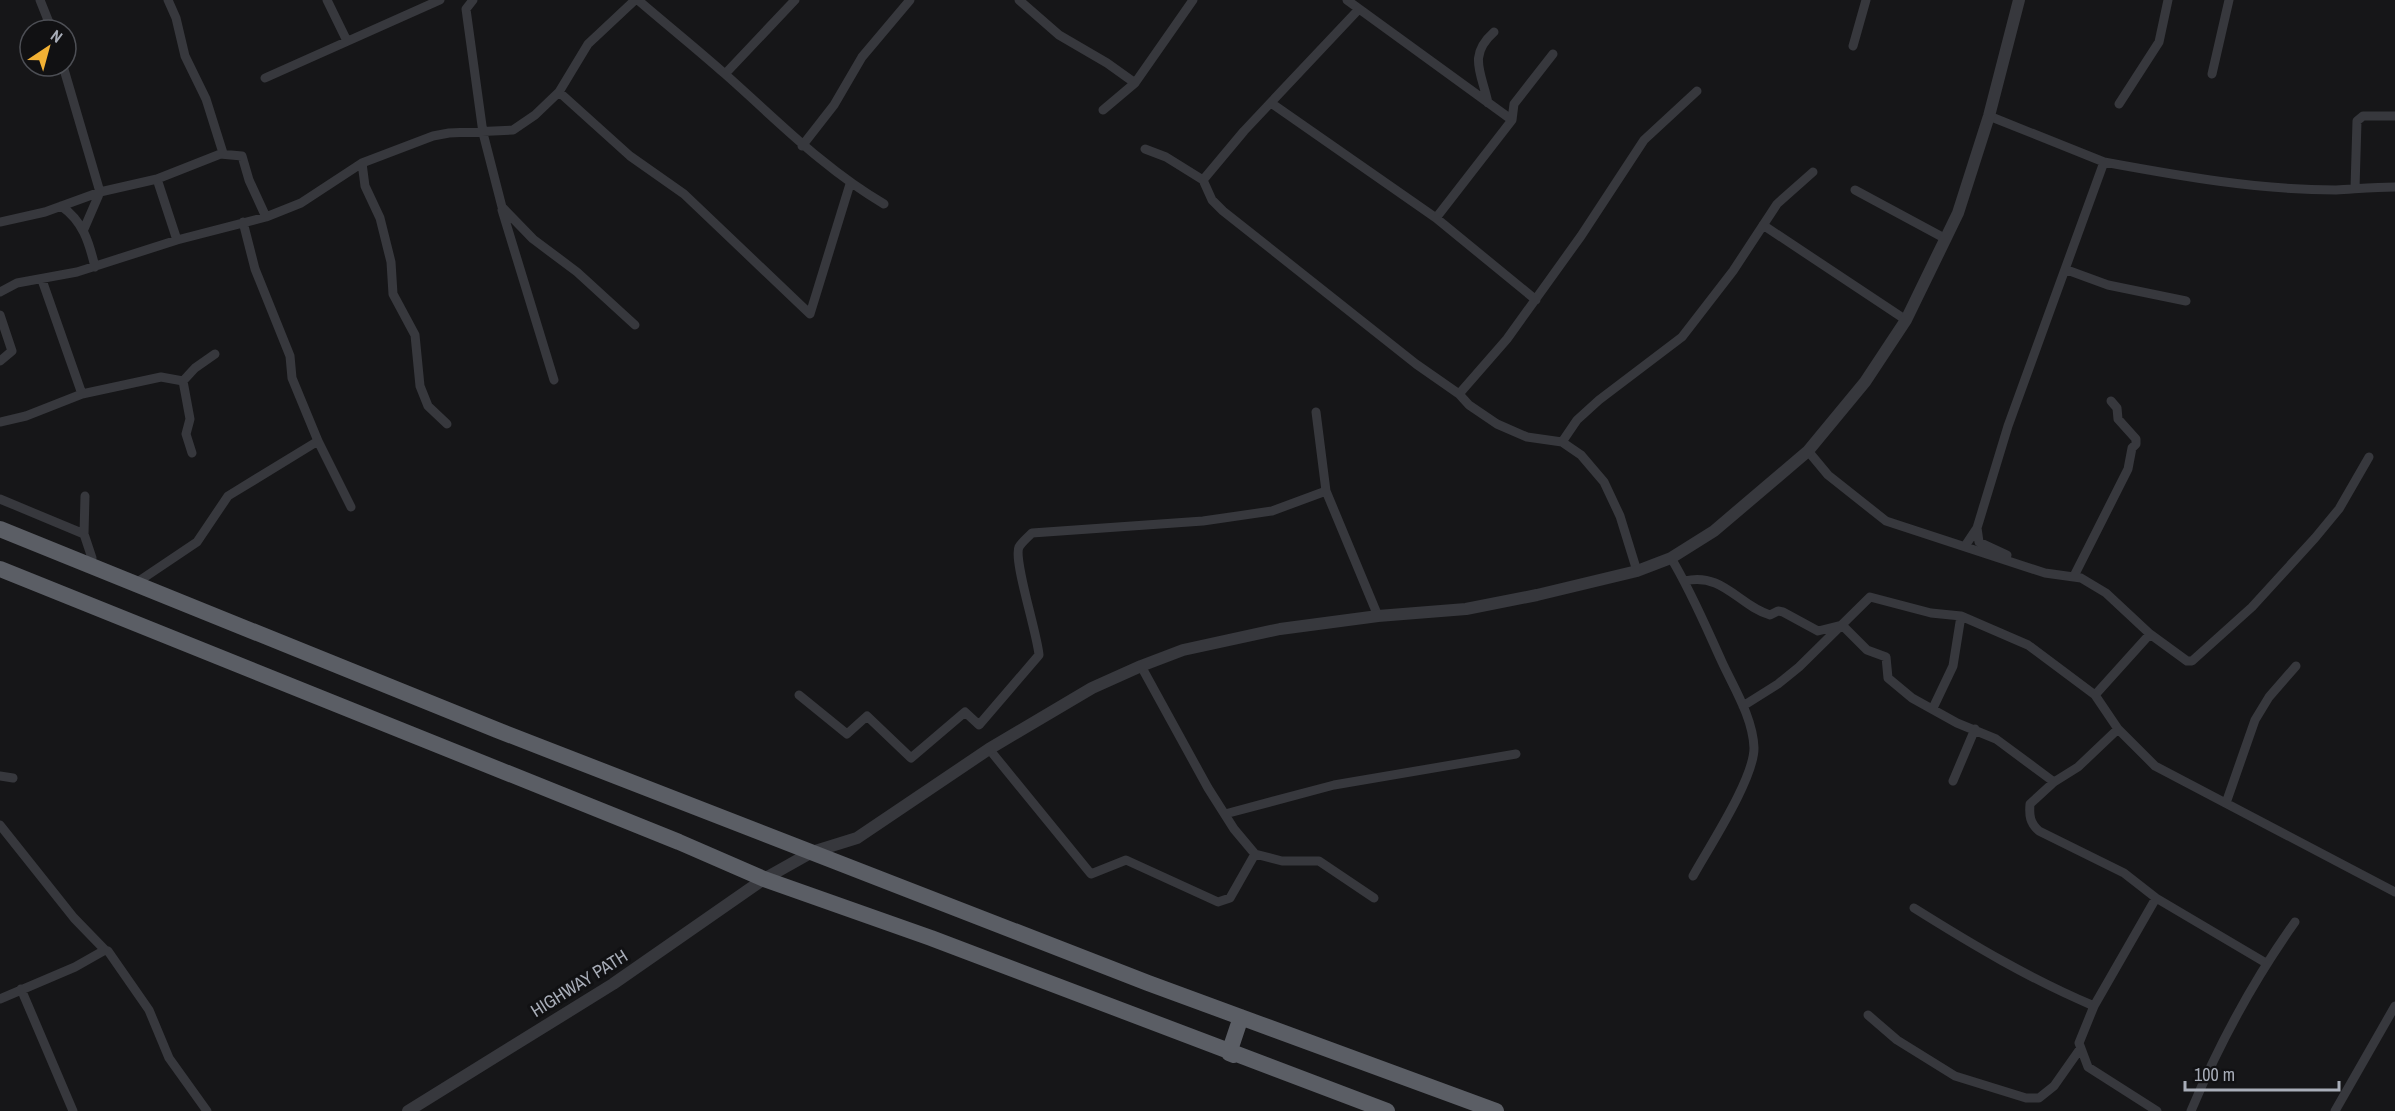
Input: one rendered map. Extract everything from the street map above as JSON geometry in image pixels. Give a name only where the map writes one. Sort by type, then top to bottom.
[{"type":"highway","points":[[0,530],[497,730],[1241,1017],[1496,1111]]},
{"type":"highway","points":[[0,569],[679,842],[764,879],[931,938],[1388,1111]]},
{"type":"highway","points":[[1234,1054],[1229,1053],[1230,1046],[1241,1017]]},
{"type":"street","points":[[40,0],[47,18]]},
{"type":"street","points":[[168,0],[176,18],[185,56],[206,99],[223,153],[220,154],[242,156],[249,180],[257,193],[266,217]]},
{"type":"street","points":[[327,0],[347,40]]},
{"type":"street","points":[[265,78],[440,0]]},
{"type":"street","points":[[473,0],[464,5],[483,133],[502,207],[554,380]]},
{"type":"street","points":[[0,292],[17,284],[95,267],[177,240],[266,217],[301,203],[363,163],[433,136],[513,130],[535,115],[559,92],[588,44],[636,0],[725,74],[802,146],[850,184],[884,204]]},
{"type":"street","points":[[725,74],[795,0]]},
{"type":"street","points":[[802,146],[834,105],[862,57],[910,0]]},
{"type":"street","points":[[1103,110],[1135,83],[1193,0]]},
{"type":"street","points":[[1347,0],[1512,120]]},
{"type":"street","points":[[1853,46],[1866,0]]},
{"type":"street","name":"HIGHWAY PATH","points":[[408,1111],[613,984],[764,879],[812,852],[857,838],[989,749],[1092,688],[1184,650],[1280,629],[1378,616],[1466,609],[1637,571],[1671,558],[1740,511],[1808,451],[1865,381],[1906,320],[1958,213],[1989,116],[2019,0]]},
{"type":"street","points":[[2119,104],[2159,42],[2168,0]]},
{"type":"street","points":[[2212,74],[2229,0]]},
{"type":"street","points":[[1026,2],[1059,35],[1107,63],[1135,83]]},
{"type":"street","points":[[1203,180],[1359,9]]},
{"type":"street","points":[[1488,103],[1476,62],[1484,42],[1494,32]]},
{"type":"street","points":[[1436,218],[1512,120],[1514,104],[1553,54]]},
{"type":"street","points":[[67,78],[100,192],[84,229]]},
{"type":"street","points":[[1459,394],[1507,339],[1536,300],[1644,140],[1697,91]]},
{"type":"street","points":[[559,92],[630,156],[692,202],[810,314],[850,184]]},
{"type":"street","points":[[1271,104],[1436,218],[1536,300]]},
{"type":"street","points":[[1989,116],[2104,162],[2199,179],[2284,188],[2395,187]]},
{"type":"street","points":[[2355,188],[2357,121],[2363,116],[2395,116]]},
{"type":"street","points":[[1145,149],[1166,157],[1203,180],[1212,200],[1223,211],[1416,364],[1459,394],[1469,405],[1497,424],[1527,437],[1562,442],[1581,455],[1604,482],[1620,516],[1637,571]]},
{"type":"street","points":[[0,222],[61,206],[100,192],[157,179],[223,153]]},
{"type":"street","points":[[1965,546],[1977,528],[2008,426],[2067,270],[2104,162]]},
{"type":"street","points":[[363,163],[365,186],[380,218],[391,261],[393,294],[415,335],[420,386],[428,405],[447,424]]},
{"type":"street","points":[[1562,442],[1577,420],[1599,400],[1682,337],[1733,271],[1787,193],[1813,172]]},
{"type":"street","points":[[157,179],[177,240]]},
{"type":"street","points":[[1855,189],[1946,239]]},
{"type":"street","points":[[61,206],[72,214],[84,229],[95,267]]},
{"type":"street","points":[[502,207],[534,239],[577,272],[635,325]]},
{"type":"street","points":[[243,222],[255,269],[290,356],[292,378],[318,441],[351,507]]},
{"type":"street","points":[[1763,225],[1906,320]]},
{"type":"street","points":[[2067,270],[2108,285],[2186,301]]},
{"type":"street","points":[[42,280],[82,394]]},
{"type":"street","points":[[0,315],[12,351],[0,361]]},
{"type":"street","points":[[183,381],[195,368],[215,354]]},
{"type":"street","points":[[0,423],[26,416],[82,394],[160,377],[183,381]]},
{"type":"street","points":[[183,381],[190,419],[186,434],[192,453]]},
{"type":"street","points":[[2074,576],[2128,469],[2132,448],[2136,444],[2136,439],[2118,419],[2117,408],[2110,401]]},
{"type":"street","points":[[1316,412],[1326,491],[1378,616]]},
{"type":"street","points":[[136,583],[197,542],[228,496],[318,441]]},
{"type":"street","points":[[1808,451],[1828,475],[1886,521],[2045,573],[2074,576],[2106,593],[2150,634],[2187,661],[2196,660],[2252,607],[2315,538],[2339,509],[2369,457]]},
{"type":"street","points":[[799,695],[847,735],[867,716],[911,758],[965,712],[979,725],[1039,655],[1038,635],[1017,560],[1019,547],[1032,533],[1203,521],[1272,511],[1326,491]]},
{"type":"street","points":[[85,496],[84,534],[92,558],[87,565]]},
{"type":"street","points":[[0,500],[84,534]]},
{"type":"street","points":[[1977,528],[1979,542],[2045,573]]},
{"type":"street","points":[[1671,558],[1685,581],[1743,706],[1754,749],[1749,769],[1693,876]]},
{"type":"street","points":[[1685,581],[1699,578],[1712,582],[1726,588],[1760,611],[1770,615],[1778,611],[1783,612],[1818,631],[1842,625]]},
{"type":"street","points":[[1743,706],[1778,684],[1870,597],[1931,613],[1961,616],[2028,645],[2095,695],[2118,729],[2155,766],[2395,892]]},
{"type":"street","points":[[1933,708],[1953,666],[1961,616]]},
{"type":"street","points":[[1842,625],[1867,650],[1886,657],[1888,678],[1912,698],[2017,752],[2054,782]]},
{"type":"street","points":[[2095,695],[2150,634]]},
{"type":"street","points":[[1141,666],[1225,814],[1255,854],[1282,861],[1319,861],[1374,898]]},
{"type":"street","points":[[2226,803],[2254,720],[2269,697],[2296,666]]},
{"type":"street","points":[[1953,781],[1975,729]]},
{"type":"street","points":[[2118,729],[2078,768],[2054,782],[2030,804],[2029,815],[2033,825],[2039,831],[2124,873],[2156,898],[2266,963]]},
{"type":"street","points":[[989,749],[1091,874],[1126,860],[1218,902],[1230,898],[1255,854]]},
{"type":"street","points":[[1225,814],[1334,785],[1516,754]]},
{"type":"street","points":[[0,776],[13,778]]},
{"type":"street","points":[[0,825],[17,843],[74,918],[113,957],[149,1010],[169,1058],[207,1111]]},
{"type":"street","points":[[2156,898],[2094,1005],[2079,1043],[2088,1067],[2157,1111]]},
{"type":"street","points":[[1914,908],[1998,960],[2045,985],[2094,1005]]},
{"type":"street","points":[[2191,1111],[2212,1060],[2266,963],[2295,921]]},
{"type":"street","points":[[0,999],[75,967],[105,950]]},
{"type":"street","points":[[21,989],[73,1111]]},
{"type":"street","points":[[2335,1111],[2395,1005]]},
{"type":"street","points":[[1868,1015],[1897,1040],[1955,1076],[2026,1098],[2039,1098],[2054,1086],[2080,1049]]}]
